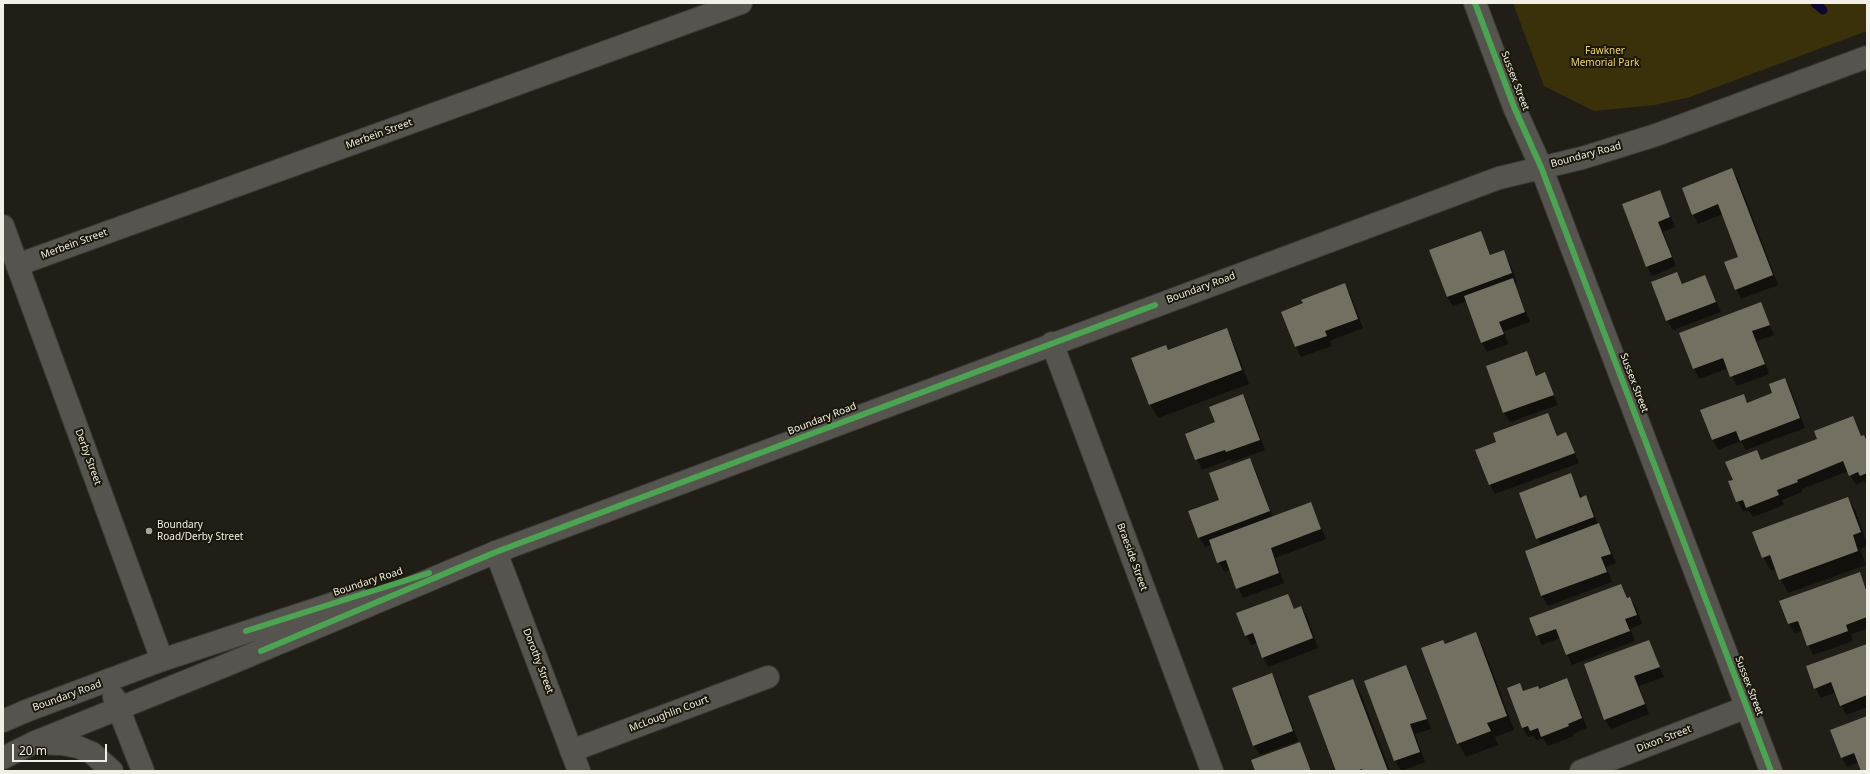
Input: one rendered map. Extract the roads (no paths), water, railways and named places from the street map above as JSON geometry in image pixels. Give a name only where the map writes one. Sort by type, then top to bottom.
[{"type":"street","name":"Merbein Street","points":[[17,265],[741,3]]},
{"type":"street","name":"Sussex Street","points":[[1475,3],[1514,107],[1541,167],[1771,771]]},
{"type":"street","name":"Boundary Road","points":[[3,758],[34,743],[173,688],[496,552],[1052,343],[1500,178],[1582,158],[1656,135],[1867,58]]},
{"type":"street","name":"Derby Street","points":[[3,226],[173,688]]},
{"type":"street","name":"Braeside Street","points":[[1052,343],[1212,771]]},
{"type":"street","name":"Boundary Road","points":[[3,721],[162,660],[246,631],[496,552]]},
{"type":"street","name":"Dorothy Street","points":[[496,552],[579,771]]},
{"type":"street","name":"McLoughlin Court","points":[[571,751],[768,677]]},
{"type":"street","points":[[108,681],[143,771]]},
{"type":"street","name":"Dixon Street","points":[[1581,771],[1747,707]]},
{"type":"street","points":[[34,743],[78,746],[92,752],[112,771]]},
{"type":"waterway","points":[[1815,3],[1823,10]]},
{"type":"place","name":"Boundary Road/Derby Street","points":[[149,531]]},
{"type":"park label","name":"Fawkner Memorial Park","points":[[1605,56]]}]
